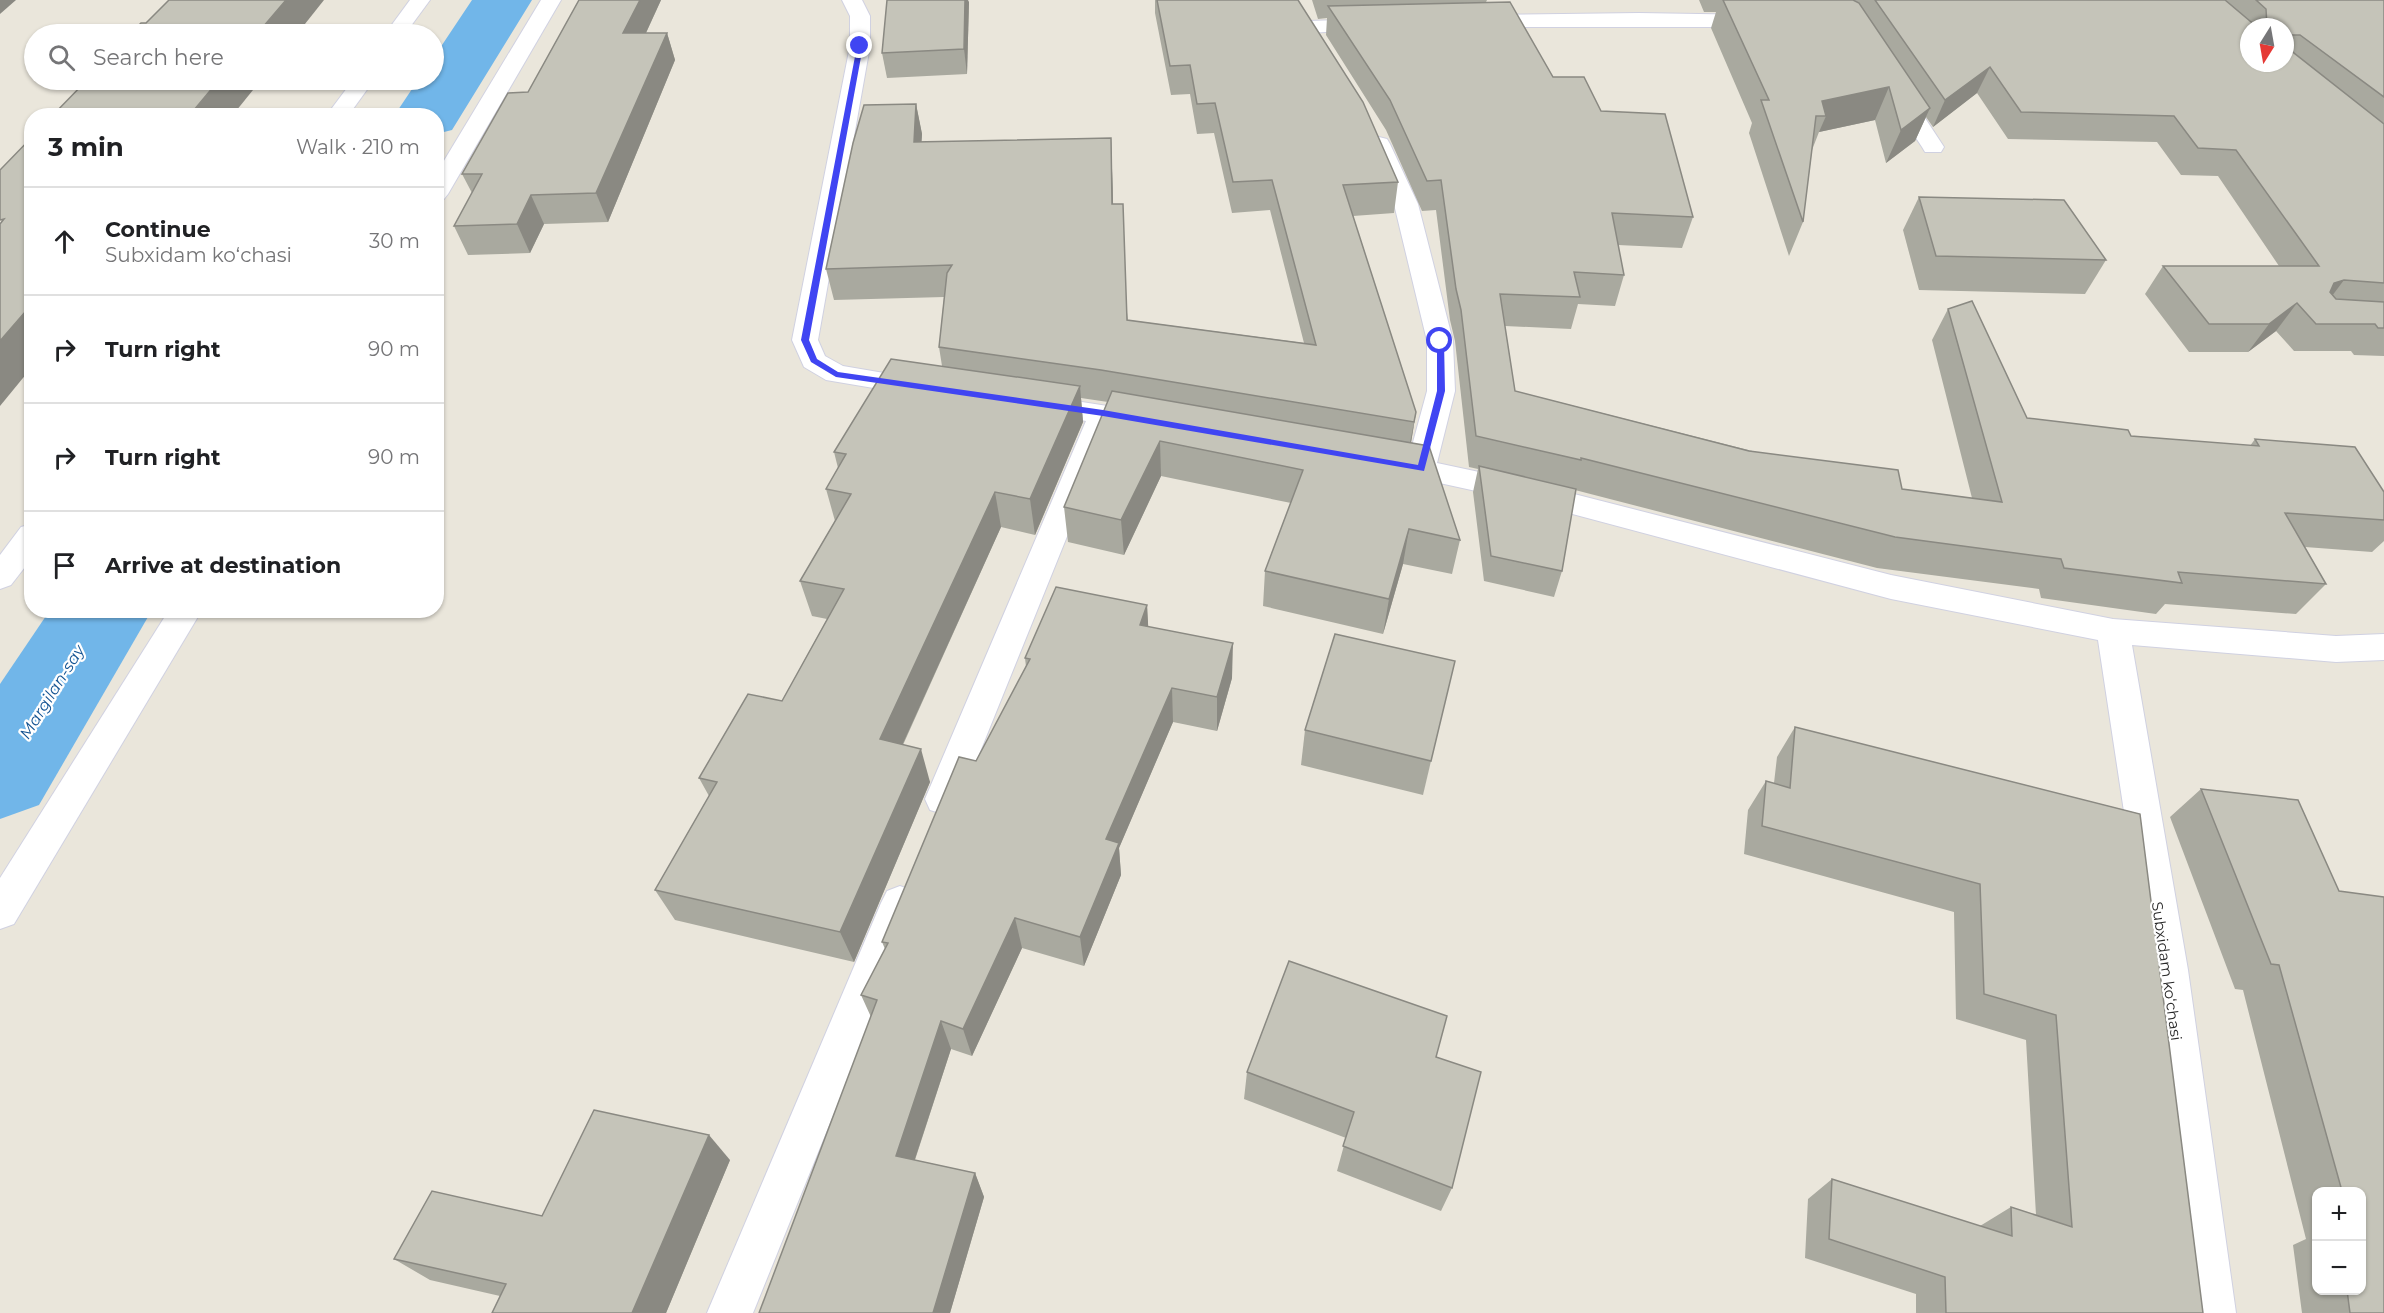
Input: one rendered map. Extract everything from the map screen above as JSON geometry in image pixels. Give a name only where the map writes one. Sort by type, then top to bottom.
[{"type":"street","points":[[402,24],[420,0]]},
{"type":"street","points":[[444,181],[551,0]]},
{"type":"street","points":[[852,0],[860,16],[860,46],[805,340],[814,360],[836,374],[952,391]]},
{"type":"street","points":[[1453,22],[1639,19],[1782,21]]},
{"type":"street","points":[[1310,28],[1397,24]]},
{"type":"street","points":[[1887,78],[1933,147]]},
{"type":"street","points":[[344,108],[356,90]]},
{"type":"street","points":[[1367,122],[1406,204],[1440,341],[1441,391],[1421,468]]},
{"type":"street","points":[[1010,400],[1174,425]]},
{"type":"street","points":[[930,830],[1103,413]]},
{"type":"street","points":[[1362,458],[1421,468],[1535,494],[1891,587],[2114,631],[2336,649],[2384,647]]},
{"type":"street","points":[[0,577],[24,546]]},
{"type":"street","points":[[0,912],[181,618]]},
{"type":"street","name":"Subxidam koʻchasi","points":[[2114,631],[2168,970],[2213,1313]]},
{"type":"street","points":[[730,1313],[912,874]]},
{"type":"building","points":[[169,0],[286,0],[266,24],[140,24],[146,23]]},
{"type":"building","points":[[579,0],[640,0],[623,33],[667,33],[596,193],[531,195],[517,224],[454,226],[482,174],[462,174],[508,93],[528,92]]},
{"type":"building","points":[[887,0],[965,0],[964,49],[882,53]]},
{"type":"building","points":[[1157,0],[1298,0],[1363,102],[1398,182],[1343,185],[1416,412],[1414,422],[1101,370],[939,347],[947,273],[952,265],[826,269],[853,143],[864,105],[916,104],[914,142],[1111,138],[1112,204],[1123,204],[1127,320],[1316,345],[1272,180],[1233,182],[1215,103],[1197,104],[1190,65],[1170,66]]},
{"type":"building","points":[[1723,0],[1853,0],[1859,3],[1930,108],[1901,130],[1889,87],[1822,101],[1826,116],[1816,116],[1803,222],[1761,100],[1769,100]]},
{"type":"building","points":[[1875,0],[2225,0],[2246,18],[2240,18],[2240,72],[2294,72],[2294,53],[2384,124],[2384,283],[2344,280],[2334,283],[2330,292],[2336,299],[2384,302],[2384,328],[2378,328],[2375,324],[2316,324],[2297,303],[2269,324],[2209,324],[2163,266],[2319,266],[2236,150],[2198,148],[2174,116],[2021,112],[1990,67],[1945,100]]},
{"type":"building","points":[[2256,0],[2384,0],[2384,97],[2300,35],[2294,35],[2294,18],[2266,18],[2266,9]]},
{"type":"building","points":[[1510,2],[1553,77],[1584,77],[1601,111],[1665,114],[1693,217],[1612,213],[1624,275],[1574,272],[1580,297],[1500,294],[1515,391],[1749,451],[1898,470],[1902,489],[2002,502],[1948,309],[1972,301],[2027,418],[2128,430],[2131,436],[2259,446],[2255,439],[2355,447],[2384,492],[2384,520],[2285,513],[2326,584],[2178,572],[2182,583],[2064,568],[2061,559],[1895,537],[1581,458],[1581,460],[1476,436],[1461,310],[1441,180],[1427,181],[1390,100],[1328,6]]},
{"type":"building","points":[[77,90],[211,90],[196,108],[60,108]]},
{"type":"building","points":[[24,145],[24,313],[0,341],[0,224],[4,219],[0,220],[0,170]]},
{"type":"building","points":[[1919,197],[2064,200],[2106,260],[1936,256]]},
{"type":"building","points":[[891,359],[1080,386],[1030,499],[995,492],[880,739],[921,749],[840,932],[655,890],[717,782],[699,778],[748,694],[782,701],[844,589],[800,581],[851,494],[826,489],[846,454],[834,452]]},
{"type":"building","points":[[1112,391],[1429,446],[1460,540],[1409,529],[1389,599],[1265,571],[1303,470],[1160,441],[1121,520],[1064,507]]},
{"type":"building","points":[[1479,466],[1576,489],[1562,571],[1491,556]]},
{"type":"building","points":[[1056,587],[1147,605],[1140,625],[1233,643],[1217,697],[1172,688],[1106,839],[1119,843],[1080,937],[1015,918],[963,1029],[941,1021],[896,1156],[975,1173],[933,1313],[759,1313],[877,1000],[861,995],[888,943],[882,942],[959,757],[976,761],[1030,659],[1025,658]]},
{"type":"building","points":[[1335,634],[1455,661],[1431,761],[1305,730]]},
{"type":"building","points":[[1795,727],[2140,814],[2203,1313],[1946,1313],[1945,1277],[1829,1239],[1832,1179],[2012,1236],[2011,1207],[2072,1227],[2056,1015],[1984,994],[1980,884],[1762,826],[1766,781],[1790,788]]},
{"type":"building","points":[[2201,789],[2298,800],[2339,891],[2384,897],[2384,1313],[2350,1313],[2348,1295],[2366,1295],[2366,1187],[2341,1187],[2279,965],[2271,964]]},
{"type":"building","points":[[1289,961],[1447,1016],[1436,1057],[1481,1072],[1452,1188],[1343,1146],[1354,1112],[1247,1072]]},
{"type":"building","points":[[594,1110],[709,1135],[632,1313],[492,1313],[506,1284],[394,1259],[432,1191],[542,1216]]},
{"type":"waterway","name":"Margilan-say","points":[[433,108],[502,0]]},
{"type":"waterway","name":"Margilan-say","points":[[0,773],[98,618]]},
{"type":"route","points":[[860,46],[805,340],[814,360],[836,374],[1103,413],[1421,468],[1441,391],[1440,341]]}]
